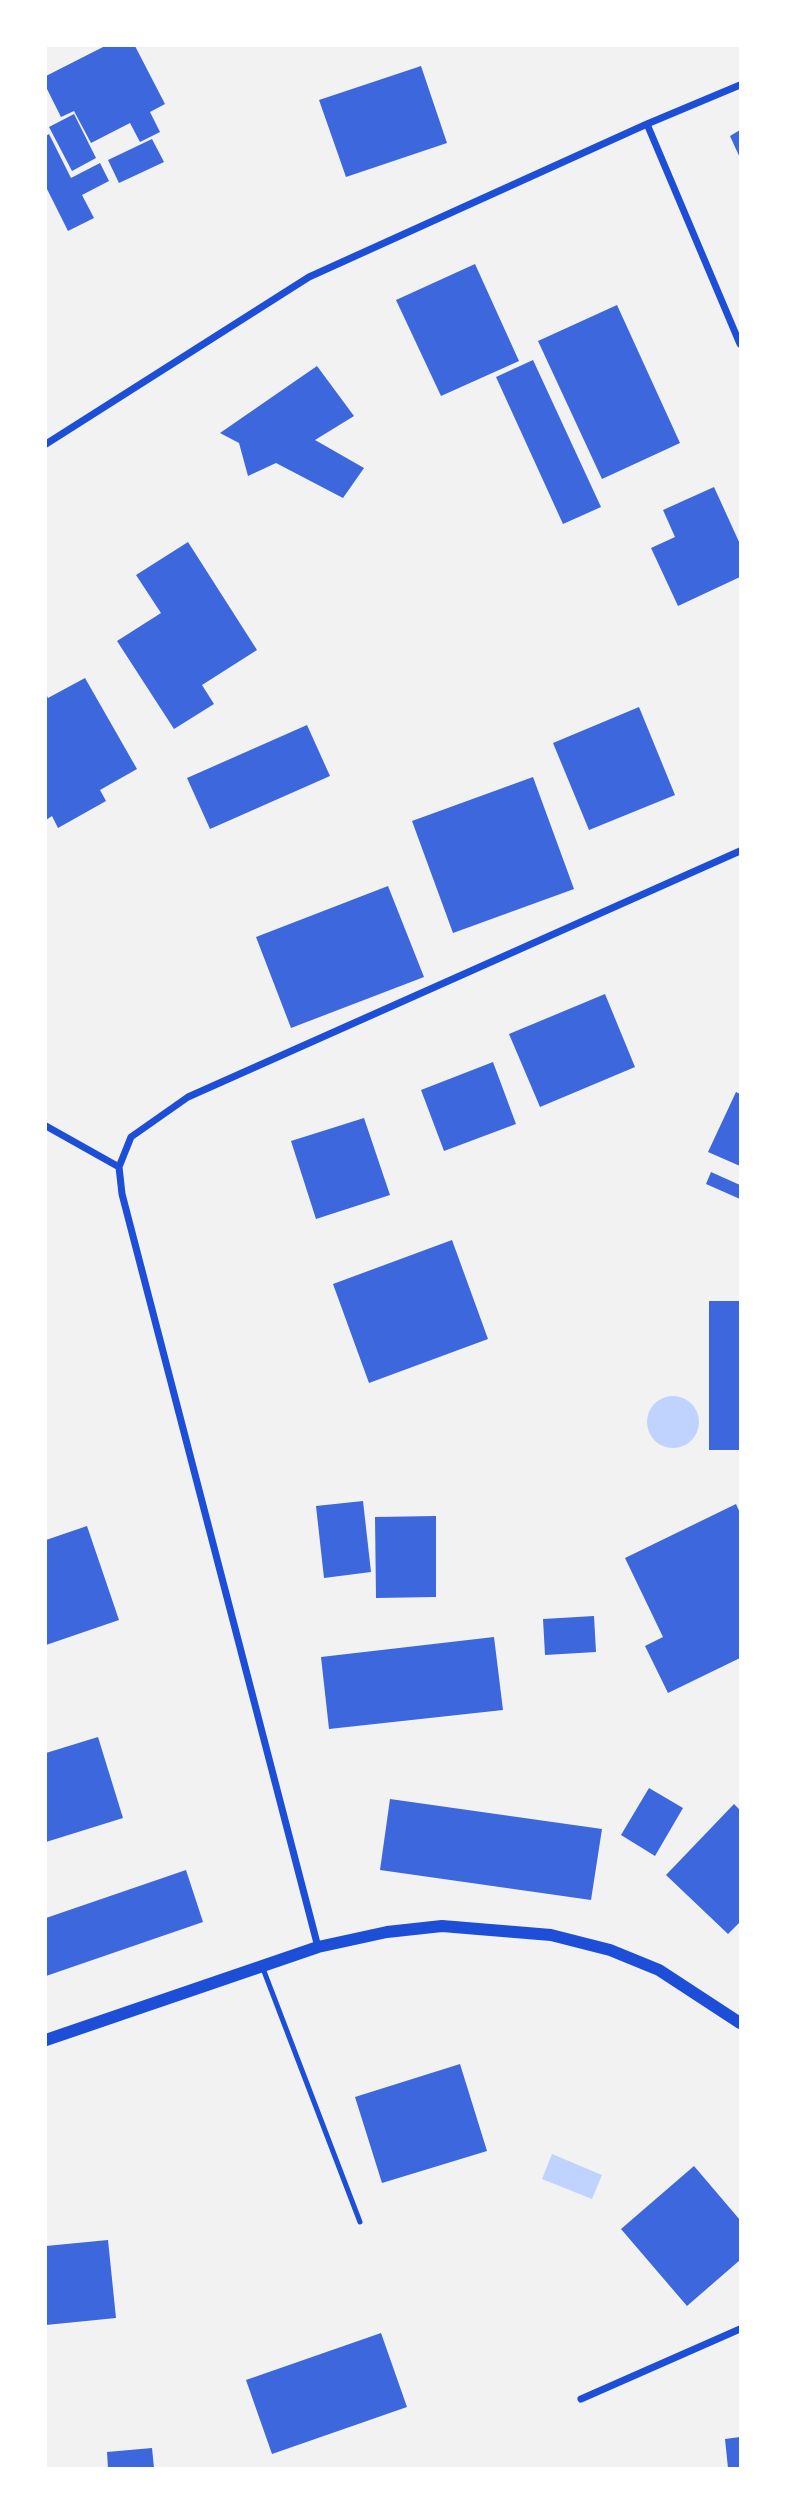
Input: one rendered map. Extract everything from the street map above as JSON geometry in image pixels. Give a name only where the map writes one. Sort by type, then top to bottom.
[{"type":"street","points":[[46,444],[309,277],[647,124],[740,85]]},
{"type":"street","points":[[647,124],[740,344]]},
{"type":"street","points":[[318,1947],[122,1194],[119,1167],[131,1137],[188,1097],[740,851]]},
{"type":"street","points":[[46,1126],[119,1167]]},
{"type":"street","points":[[46,2040],[318,1947],[387,1932],[442,1926],[551,1935],[610,1950],[659,1970],[740,2023]]},
{"type":"street","points":[[581,2399],[740,2329]]},
{"type":"lane","points":[[262,1966],[360,2222]]},
{"type":"water","points":[[673,1396],[683,1398],[691,1404],[697,1412],[697,1432],[691,1440],[683,1446],[673,1448],[663,1446],[655,1440],[649,1432],[647,1422],[649,1412],[655,1404],[663,1398]]},
{"type":"water","points":[[552,2154],[602,2175],[592,2199],[542,2179]]},
{"type":"building","points":[[105,46],[135,46],[165,104],[150,112],[160,132],[140,142],[130,123],[91,143],[74,111],[61,117],[46,87],[46,76]]},
{"type":"building","points":[[421,66],[447,143],[346,177],[319,100]]},
{"type":"building","points":[[74,114],[96,158],[72,171],[49,127]]},
{"type":"building","points":[[740,130],[740,158],[730,136]]},
{"type":"building","points":[[49,134],[71,178],[100,163],[109,181],[82,195],[94,218],[68,231],[46,187],[46,136]]},
{"type":"building","points":[[152,139],[164,162],[119,183],[108,160]]},
{"type":"building","points":[[475,264],[519,361],[441,396],[396,300]]},
{"type":"building","points":[[617,305],[680,443],[602,479],[538,341]]},
{"type":"building","points":[[533,360],[601,507],[563,524],[496,377]]},
{"type":"building","points":[[317,366],[354,416],[315,440],[364,468],[343,498],[276,463],[248,476],[239,443],[220,433]]},
{"type":"building","points":[[714,487],[740,544],[740,577],[678,606],[651,548],[675,537],[663,510]]},
{"type":"building","points":[[188,542],[257,650],[202,685],[214,704],[174,729],[117,641],[161,613],[136,575]]},
{"type":"building","points":[[85,678],[137,769],[100,790],[106,801],[58,828],[52,816],[46,820],[46,694],[48,698]]},
{"type":"building","points":[[639,707],[675,795],[589,830],[553,743]]},
{"type":"building","points":[[307,725],[330,776],[210,829],[187,778]]},
{"type":"building","points":[[533,777],[574,889],[453,933],[412,821]]},
{"type":"building","points":[[388,886],[424,977],[291,1028],[256,937]]},
{"type":"building","points":[[605,994],[635,1067],[540,1107],[509,1034]]},
{"type":"building","points":[[493,1062],[516,1124],[444,1151],[421,1090]]},
{"type":"building","points":[[736,1092],[740,1094],[740,1166],[708,1152]]},
{"type":"building","points":[[364,1118],[390,1195],[316,1219],[291,1141]]},
{"type":"building","points":[[711,1172],[740,1185],[740,1199],[706,1184]]},
{"type":"building","points":[[452,1240],[488,1339],[369,1383],[333,1284]]},
{"type":"building","points":[[709,1301],[740,1301],[740,1450],[709,1450]]},
{"type":"building","points":[[363,1501],[371,1572],[324,1578],[316,1506]]},
{"type":"building","points":[[736,1504],[740,1513],[740,1658],[668,1693],[645,1646],[663,1637],[625,1558]]},
{"type":"building","points":[[436,1516],[436,1597],[376,1598],[375,1517]]},
{"type":"building","points":[[87,1526],[119,1620],[46,1645],[46,1540]]},
{"type":"building","points":[[594,1616],[596,1652],[545,1655],[543,1619]]},
{"type":"building","points":[[494,1637],[503,1710],[329,1729],[321,1657]]},
{"type":"building","points":[[98,1737],[123,1818],[46,1842],[46,1753]]},
{"type":"building","points":[[649,1788],[683,1808],[655,1856],[621,1835]]},
{"type":"building","points":[[390,1799],[602,1829],[591,1900],[380,1870]]},
{"type":"building","points":[[734,1804],[740,1810],[740,1922],[728,1934],[666,1875]]},
{"type":"building","points":[[186,1870],[203,1922],[46,1976],[46,1918]]},
{"type":"building","points":[[460,2064],[487,2151],[382,2183],[355,2097]]},
{"type":"building","points":[[694,2166],[740,2220],[740,2260],[687,2306],[621,2229]]},
{"type":"building","points":[[108,2240],[116,2318],[46,2325],[46,2246]]},
{"type":"building","points":[[381,2333],[407,2407],[272,2454],[246,2380]]},
{"type":"building","points":[[740,2437],[740,2468],[728,2468],[725,2439]]},
{"type":"building","points":[[152,2448],[154,2468],[108,2468],[107,2452]]}]
